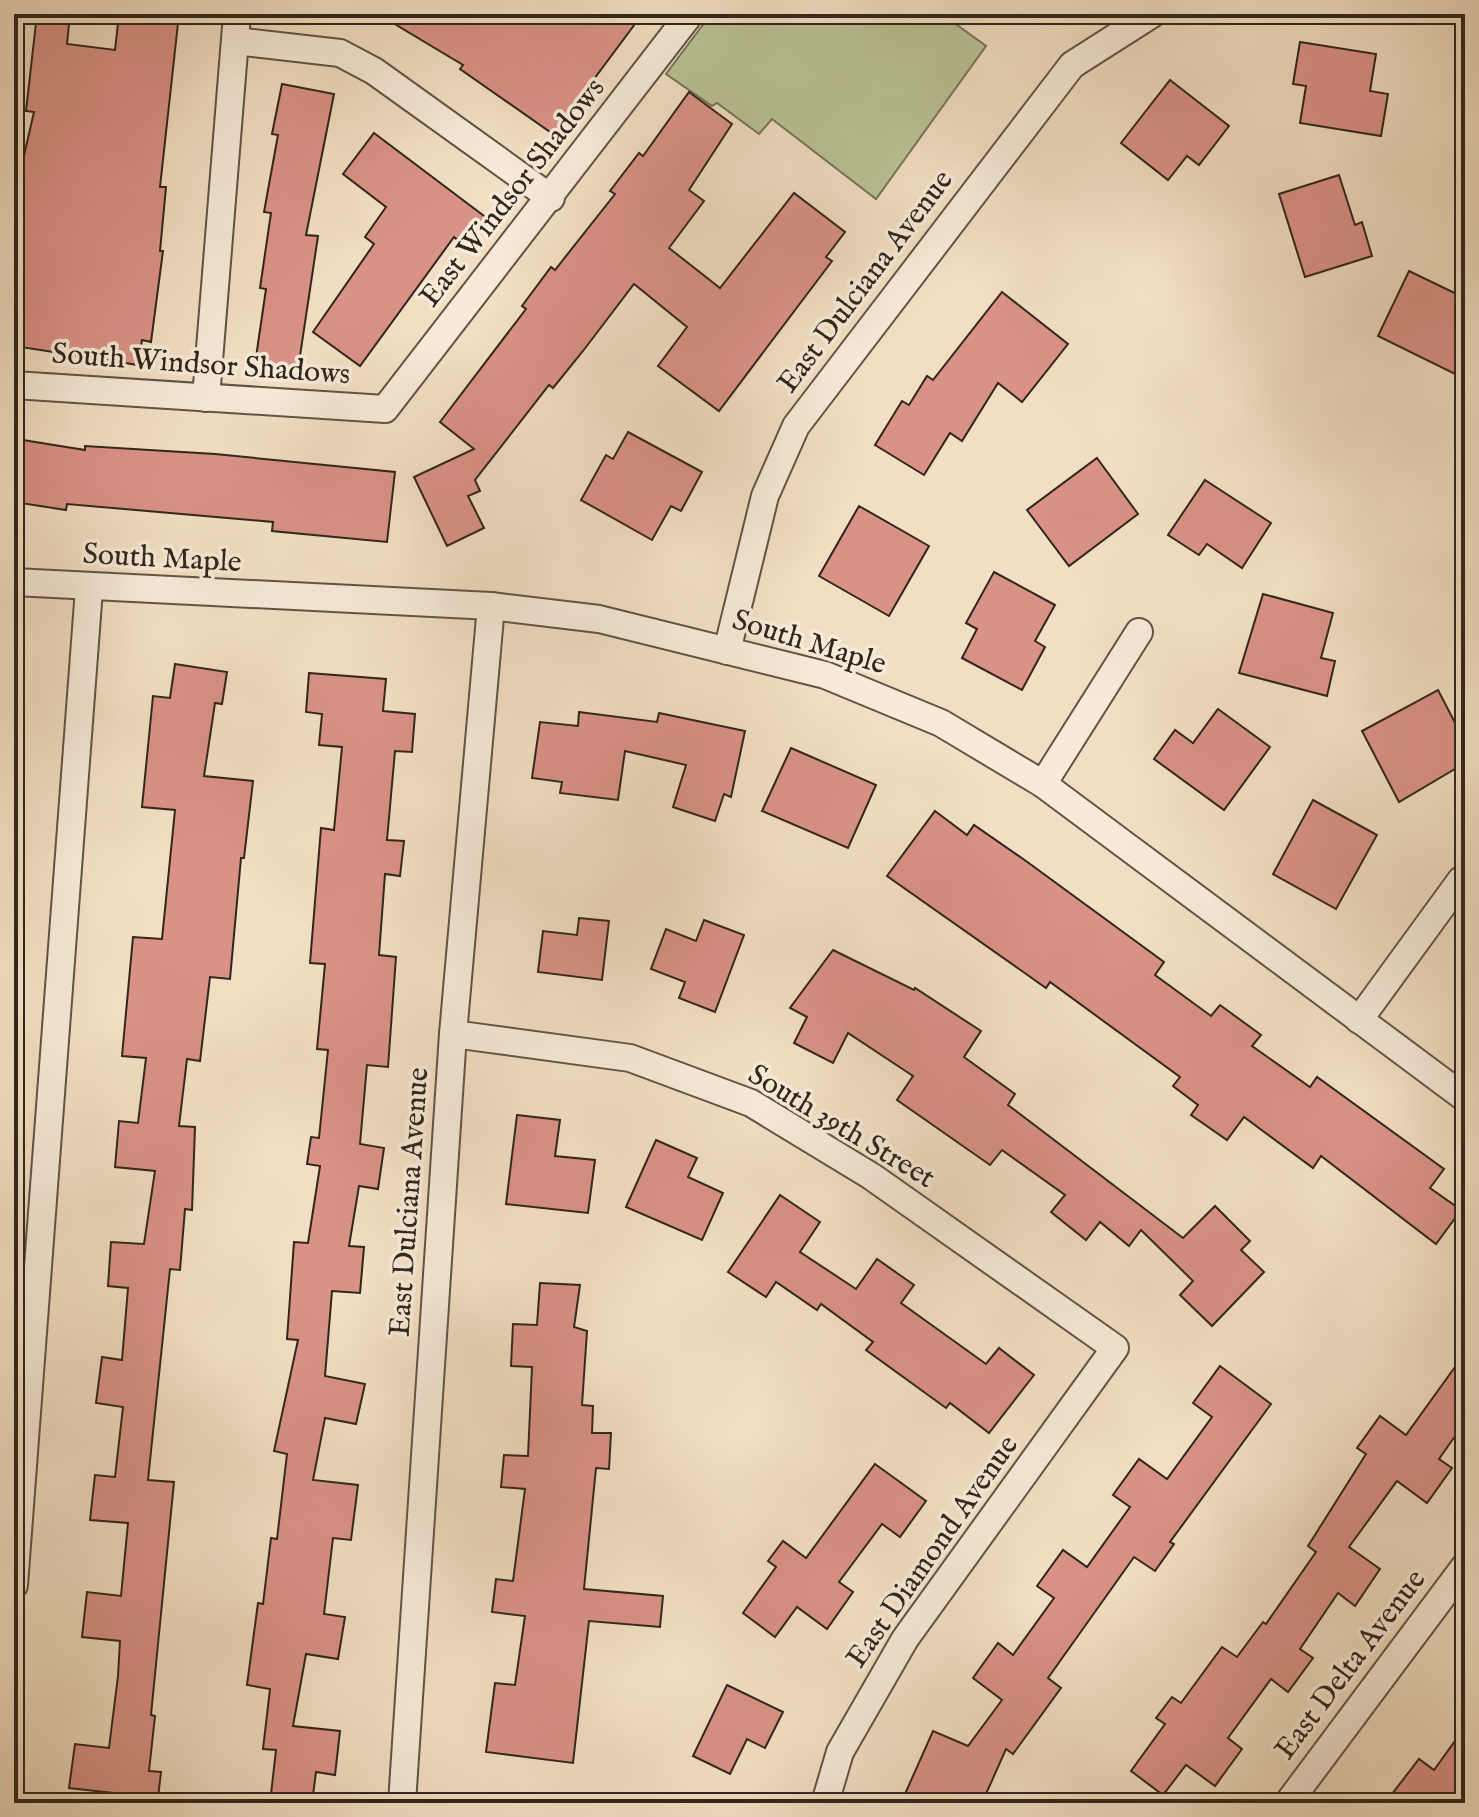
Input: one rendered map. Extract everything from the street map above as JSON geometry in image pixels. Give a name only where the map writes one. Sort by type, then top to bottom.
[{"type":"street","points":[[206,398],[237,14]]},
{"type":"street","name":"East Windsor Shadows","points":[[385,409],[551,198],[690,14]]},
{"type":"street","name":"East Dulciana Avenue","points":[[727,651],[765,496],[796,426],[1072,65],[1152,14]]},
{"type":"street","points":[[236,41],[340,53],[374,71],[551,198]]},
{"type":"street","name":"South Windsor Shadows","points":[[14,385],[385,409]]},
{"type":"street","name":"South Maple","points":[[14,582],[89,589],[491,606],[599,619],[825,675],[941,723],[1043,784],[1465,1098]]},
{"type":"street","points":[[14,1585],[19,1444],[89,589]]},
{"type":"street","name":"East Dulciana Avenue","points":[[402,1803],[453,1034],[491,606]]},
{"type":"street","points":[[1043,784],[1139,632]]},
{"type":"street","points":[[1359,1020],[1461,880]]},
{"type":"street","name":"South 39th Street","points":[[453,1034],[630,1058],[751,1103],[871,1176],[1115,1348]]},
{"type":"street","name":"East Diamond Avenue","points":[[825,1803],[840,1752],[905,1639],[1115,1348]]},
{"type":"street","name":"East Delta Avenue","points":[[1288,1803],[1465,1566]]},
{"type":"green space","points":[[711,14],[942,14],[986,46],[876,199],[772,119],[759,134],[717,103],[712,106],[666,74]]},
{"type":"building","points":[[37,14],[70,14],[67,44],[115,50],[119,14],[179,14],[160,187],[166,187],[160,251],[163,251],[151,342],[142,340],[138,365],[14,346],[23,188],[17,186],[34,112],[26,111]]},
{"type":"building","points":[[378,14],[622,14],[635,24],[553,134],[460,69],[463,65]]},
{"type":"building","points":[[1300,42],[1376,54],[1370,91],[1388,94],[1381,136],[1300,123],[1306,86],[1293,84]]},
{"type":"building","points":[[1170,80],[1229,126],[1199,165],[1187,156],[1168,180],[1121,143]]},
{"type":"building","points":[[282,84],[334,94],[306,235],[318,236],[297,376],[254,371],[266,289],[260,288],[271,213],[264,212],[278,135],[272,134]]},
{"type":"building","points":[[689,92],[732,124],[689,190],[704,201],[669,248],[720,288],[794,193],[845,232],[826,257],[832,261],[719,411],[658,366],[687,327],[634,284],[553,388],[549,385],[475,480],[480,491],[468,496],[484,528],[447,546],[414,477],[474,449],[440,422],[526,309],[522,306],[551,267],[555,270],[615,194],[610,191],[639,153],[643,156]]},
{"type":"building","points":[[374,133],[488,219],[466,248],[454,237],[360,366],[313,332],[374,244],[365,237],[386,207],[343,174]]},
{"type":"building","points":[[1339,175],[1355,225],[1362,222],[1372,256],[1305,277],[1279,194]]},
{"type":"building","points":[[1409,271],[1465,298],[1465,353],[1455,374],[1378,336]]},
{"type":"building","points":[[1002,292],[1068,344],[1022,402],[998,383],[962,441],[950,433],[924,475],[875,445],[902,401],[909,405],[927,376],[933,380]]},
{"type":"building","points":[[628,432],[702,472],[681,511],[671,506],[652,540],[581,500],[606,455],[613,459]]},
{"type":"building","points":[[23,440],[85,450],[85,446],[215,454],[395,472],[387,542],[272,531],[273,522],[67,504],[66,510],[14,502]]},
{"type":"building","points":[[1097,458],[1138,514],[1069,566],[1027,510]]},
{"type":"building","points":[[1205,480],[1271,523],[1242,568],[1207,544],[1199,555],[1168,535]]},
{"type":"building","points":[[859,506],[929,546],[889,616],[819,576]]},
{"type":"building","points":[[994,572],[1055,605],[1035,641],[1045,647],[1022,690],[962,658],[977,629],[966,623]]},
{"type":"building","points":[[1263,594],[1333,613],[1321,658],[1335,661],[1327,696],[1239,673]]},
{"type":"building","points":[[175,664],[227,672],[222,704],[215,703],[204,776],[253,781],[244,858],[241,858],[230,979],[210,977],[200,1061],[187,1059],[179,1126],[195,1127],[192,1210],[185,1209],[180,1270],[170,1269],[148,1480],[174,1482],[151,1715],[155,1716],[149,1771],[161,1772],[158,1798],[69,1788],[75,1744],[109,1748],[118,1676],[120,1641],[82,1637],[87,1592],[121,1596],[128,1523],[90,1520],[95,1475],[115,1477],[123,1407],[96,1403],[102,1357],[122,1360],[128,1288],[108,1286],[111,1242],[144,1244],[155,1171],[115,1167],[119,1121],[138,1123],[146,1058],[122,1056],[133,937],[162,939],[175,810],[142,807],[153,696],[170,698]]},
{"type":"building","points":[[309,673],[386,679],[383,711],[415,714],[412,752],[395,751],[387,840],[404,841],[400,876],[385,874],[379,955],[396,957],[388,1067],[367,1065],[360,1144],[384,1148],[378,1189],[359,1186],[349,1246],[364,1247],[360,1293],[332,1291],[325,1376],[365,1384],[356,1424],[325,1418],[313,1480],[358,1485],[351,1540],[333,1538],[324,1614],[345,1617],[338,1659],[306,1654],[293,1726],[340,1731],[335,1775],[316,1772],[312,1803],[270,1803],[276,1750],[263,1749],[270,1689],[247,1685],[258,1603],[263,1604],[271,1538],[277,1539],[287,1454],[274,1451],[298,1340],[287,1339],[294,1242],[308,1243],[320,1166],[307,1164],[311,1137],[319,1138],[328,1050],[317,1049],[325,964],[310,963],[321,828],[334,830],[342,747],[319,745],[322,714],[306,712]]},
{"type":"building","points":[[1438,690],[1465,742],[1465,763],[1399,802],[1362,731]]},
{"type":"building","points":[[1218,709],[1270,747],[1224,810],[1154,759],[1175,730],[1193,743]]},
{"type":"building","points":[[579,712],[657,722],[659,713],[745,731],[731,797],[724,794],[715,821],[673,807],[686,765],[625,751],[618,800],[560,793],[562,782],[532,778],[540,722],[578,726]]},
{"type":"building","points":[[791,748],[876,785],[848,848],[762,811]]},
{"type":"building","points":[[1313,800],[1377,835],[1336,909],[1273,874]]},
{"type":"building","points":[[935,811],[967,835],[974,825],[1026,861],[1164,962],[1155,975],[1211,1016],[1220,1005],[1261,1035],[1252,1046],[1310,1087],[1317,1077],[1444,1169],[1430,1188],[1461,1210],[1436,1244],[1321,1156],[1313,1168],[1244,1117],[1227,1140],[1191,1115],[1198,1105],[1173,1086],[1180,1077],[1050,982],[1046,988],[887,876]]},
{"type":"building","points":[[579,918],[609,921],[602,980],[538,972],[543,931],[577,935]]},
{"type":"building","points":[[704,920],[744,935],[715,1012],[679,998],[685,982],[651,969],[666,929],[696,941]]},
{"type":"building","points":[[833,950],[915,988],[981,1031],[964,1057],[1015,1094],[1008,1105],[1183,1238],[1215,1206],[1250,1241],[1241,1250],[1264,1272],[1212,1326],[1180,1295],[1193,1281],[1141,1230],[1129,1246],[1100,1222],[1086,1240],[1051,1212],[1065,1195],[1002,1150],[990,1165],[897,1100],[913,1076],[848,1033],[833,1063],[794,1043],[807,1017],[790,1008]]},
{"type":"building","points":[[517,1115],[560,1120],[555,1156],[595,1160],[588,1213],[506,1204]]},
{"type":"building","points":[[656,1140],[697,1158],[688,1177],[723,1193],[702,1240],[626,1207]]},
{"type":"building","points":[[780,1195],[820,1222],[800,1252],[856,1289],[877,1259],[914,1285],[901,1303],[986,1364],[999,1348],[1034,1375],[989,1433],[950,1403],[946,1408],[866,1350],[873,1342],[821,1304],[817,1310],[776,1282],[766,1297],[728,1272]]},
{"type":"building","points":[[540,1283],[580,1285],[574,1327],[587,1331],[582,1405],[593,1406],[592,1433],[611,1433],[609,1469],[596,1468],[584,1589],[663,1596],[660,1627],[589,1621],[573,1763],[486,1752],[495,1683],[515,1685],[525,1616],[492,1612],[496,1579],[513,1581],[525,1489],[501,1487],[504,1455],[528,1456],[532,1367],[511,1366],[513,1324],[537,1325]]},
{"type":"building","points":[[1465,1353],[1465,1422],[1439,1459],[1452,1468],[1427,1503],[1397,1481],[1349,1547],[1380,1569],[1355,1606],[1338,1593],[1300,1649],[1313,1658],[1288,1692],[1271,1679],[1228,1738],[1242,1749],[1215,1786],[1186,1765],[1163,1795],[1131,1771],[1165,1724],[1156,1718],[1172,1697],[1181,1703],[1222,1647],[1237,1657],[1263,1622],[1266,1624],[1316,1552],[1308,1546],[1366,1454],[1357,1448],[1380,1416],[1406,1435]]},
{"type":"building","points":[[1220,1366],[1271,1404],[1170,1542],[1174,1544],[1155,1571],[1134,1557],[1048,1678],[1061,1688],[1013,1754],[1006,1749],[982,1803],[901,1803],[933,1731],[968,1746],[1002,1700],[973,1678],[998,1643],[1013,1655],[1054,1598],[1037,1586],[1063,1550],[1087,1567],[1130,1507],[1113,1495],[1139,1459],[1167,1479],[1212,1417],[1193,1403]]},
{"type":"building","points":[[875,1464],[926,1501],[900,1537],[882,1524],[839,1582],[853,1592],[827,1629],[797,1607],[775,1637],[743,1613],[776,1567],[768,1561],[783,1541],[806,1558]]},
{"type":"building","points":[[727,1685],[783,1712],[765,1748],[747,1739],[730,1774],[693,1756]]},
{"type":"building","points":[[1465,1727],[1465,1803],[1385,1803],[1419,1759],[1434,1770]]}]
